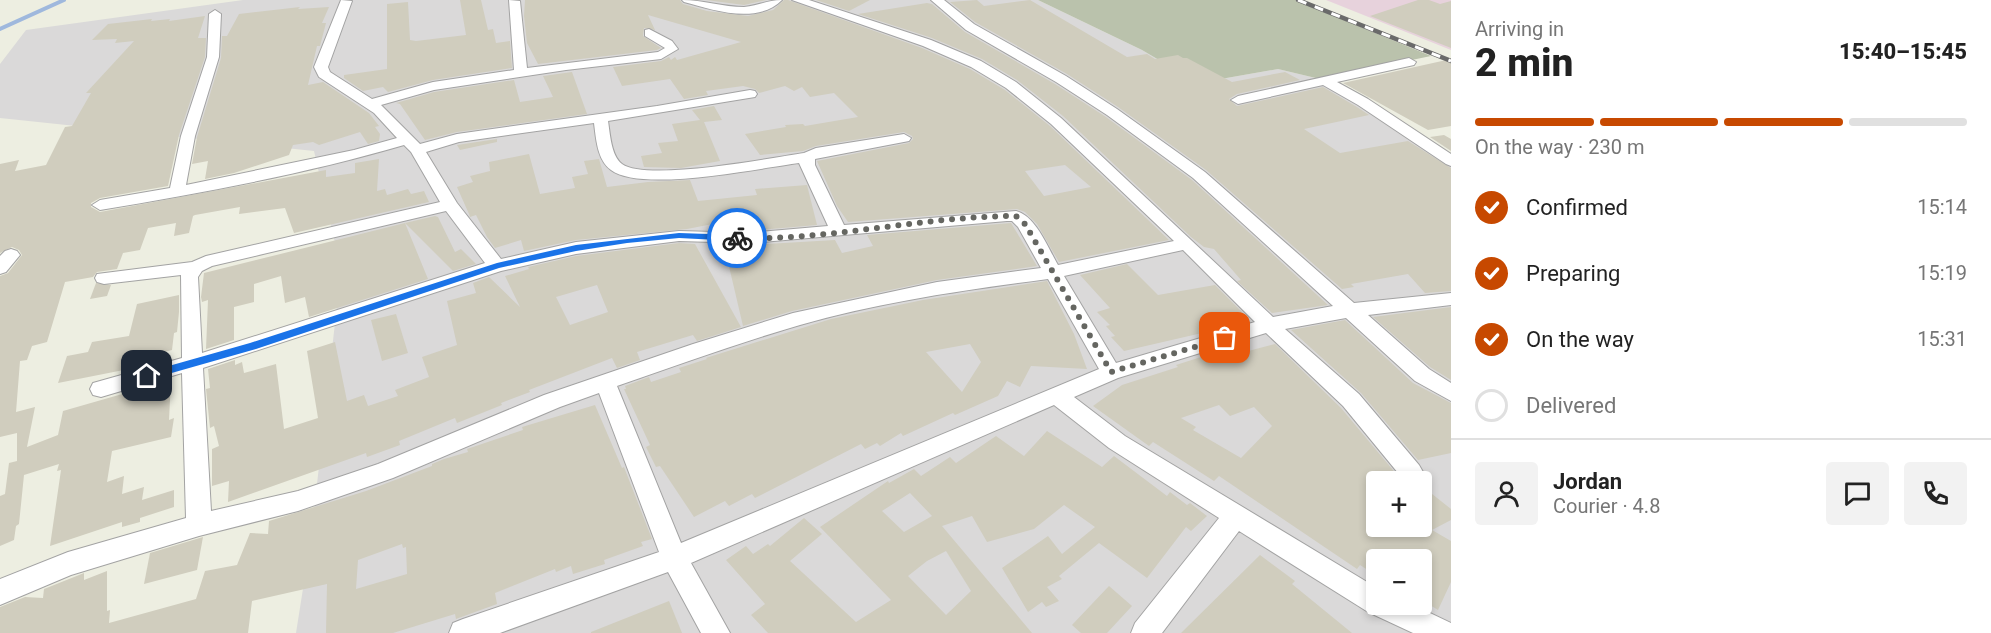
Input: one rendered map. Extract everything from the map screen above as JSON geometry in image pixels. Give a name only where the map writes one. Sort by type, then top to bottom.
[{"type":"street","points":[[688,0],[753,11],[776,0]]},
{"type":"street","points":[[798,0],[927,42],[976,64],[1011,85],[1056,122],[1351,400],[1410,471]]},
{"type":"street","points":[[937,0],[970,27],[1061,79],[1112,112],[1198,175],[1422,375],[1451,393]]},
{"type":"street","points":[[514,1],[521,72]]},
{"type":"street","points":[[346,2],[321,67],[324,74],[379,110],[411,145],[450,205],[497,266]]},
{"type":"street","points":[[177,192],[188,136],[213,57],[216,14]]},
{"type":"street","points":[[370,104],[433,86],[521,72],[629,60],[661,55],[672,49],[668,44],[649,33]]},
{"type":"street","points":[[1238,100],[1409,62]]},
{"type":"street","points":[[1326,81],[1363,102],[1450,160]]},
{"type":"street","points":[[100,205],[177,192],[357,154],[750,94]]},
{"type":"street","points":[[600,117],[610,159],[617,169],[630,174],[668,176],[807,157],[816,153],[904,138]]},
{"type":"street","points":[[807,157],[807,165],[839,231]]},
{"type":"street","points":[[104,278],[196,267],[206,262],[450,205]]},
{"type":"street","points":[[101,388],[252,346],[497,266],[576,248],[627,240],[679,236],[749,238],[1016,216],[1025,224],[1111,372]]},
{"type":"street","points":[[0,592],[68,564],[199,525],[298,501],[385,471],[552,401],[700,349],[800,318],[937,288],[1053,272],[1187,244]]},
{"type":"street","points":[[196,267],[189,278],[199,525]]},
{"type":"street","points":[[463,633],[674,558],[1111,372],[1269,325],[1348,311],[1451,299]]},
{"type":"street","points":[[605,382],[674,558],[716,633]]},
{"type":"street","points":[[1056,395],[1117,442],[1366,597]]},
{"type":"street","points":[[1145,633],[1236,516]]},
{"type":"street","points":[[1403,615],[1443,633]]},
{"type":"shaded area","points":[[243,0],[1038,0],[1142,50],[1198,83],[1278,69],[1320,79],[1451,158],[1451,633],[296,633],[311,538],[341,269],[314,151],[0,118],[0,64],[26,30]]},
{"type":"shaded area","points":[[1038,0],[1295,0],[1431,56],[1320,79],[1278,69],[1198,83],[1142,50]]},
{"type":"shaded area","points":[[1326,0],[1451,0],[1451,50]]},
{"type":"building","points":[[460,0],[481,0],[488,30],[493,29],[496,43],[510,41],[512,68],[433,80],[388,92],[383,87],[363,91],[344,78],[344,75],[387,69],[387,4],[408,2],[410,40],[416,41],[466,35]]},
{"type":"building","points":[[525,0],[680,0],[683,4],[707,11],[748,16],[773,10],[784,0],[788,0],[922,48],[970,69],[1005,90],[1050,126],[1169,240],[1059,262],[1037,224],[1025,212],[1017,209],[848,222],[837,206],[817,161],[909,143],[913,139],[912,136],[904,132],[816,146],[803,151],[760,155],[745,134],[786,127],[785,125],[803,124],[805,126],[858,117],[834,93],[810,97],[802,87],[794,91],[785,86],[759,93],[755,89],[743,86],[706,91],[708,95],[684,99],[670,79],[622,86],[613,67],[661,61],[669,57],[671,60],[675,57],[677,60],[741,42],[648,15],[655,30],[644,28],[643,36],[661,48],[657,50],[538,64],[527,43]],"holes":[[[1065,165],[1091,187],[1044,196],[1025,171]]]},
{"type":"building","points":[[706,0],[766,0],[744,5]]},
{"type":"building","points":[[816,0],[870,0],[849,11]]},
{"type":"building","points":[[977,0],[984,6],[1030,0],[1127,57],[1147,54],[1155,59],[1178,55],[1232,82],[1285,72],[1300,80],[1237,94],[1229,99],[1237,106],[1323,87],[1357,107],[1369,115],[1304,129],[1340,153],[1408,141],[1451,168],[1451,291],[1425,293],[1408,274],[1351,284],[1354,287],[1342,289],[1206,170],[1118,107],[1067,74],[975,22],[950,2]]},
{"type":"building","points":[[1418,0],[1429,0],[1440,4],[1451,1],[1451,48],[1370,16]]},
{"type":"building","points":[[932,4],[965,32],[1055,84],[1106,117],[1192,180],[1328,305],[1272,313],[1237,281],[1241,280],[1214,249],[1204,247],[1191,237],[1063,116],[1017,80],[982,59],[932,38],[858,14]]},
{"type":"building","points":[[300,7],[298,9],[329,7],[322,23],[326,23],[320,46],[317,46],[308,85],[323,82],[369,113],[379,126],[375,127],[380,134],[379,141],[368,144],[360,132],[319,145],[313,142],[293,145],[289,155],[234,173],[205,179],[208,161],[192,164],[197,137],[221,58],[222,36],[227,36],[239,14]]},
{"type":"building","points":[[205,16],[198,38],[206,38],[205,57],[179,135],[168,186],[100,198],[91,203],[91,207],[100,212],[326,170],[326,177],[355,173],[355,163],[379,159],[377,191],[385,189],[387,195],[408,189],[411,194],[424,191],[429,202],[294,233],[285,208],[239,214],[240,207],[195,215],[189,233],[174,236],[176,223],[148,228],[140,250],[123,253],[117,269],[97,272],[93,277],[65,282],[47,342],[32,346],[27,360],[20,361],[16,412],[35,407],[27,447],[58,435],[63,411],[171,380],[169,420],[174,418],[171,437],[112,451],[107,482],[124,476],[122,494],[144,487],[142,500],[174,490],[174,507],[140,518],[140,522],[122,527],[122,522],[50,546],[61,470],[57,471],[59,464],[24,475],[19,524],[16,526],[14,540],[0,546],[0,496],[5,494],[9,463],[17,461],[17,433],[0,437],[0,276],[8,273],[22,255],[19,250],[12,247],[0,253],[0,164],[19,160],[15,171],[46,165],[65,127],[72,126],[91,93],[86,93],[134,41],[115,43],[117,39],[92,40],[108,24],[152,19],[151,21],[170,19],[169,21]]},
{"type":"building","points":[[1451,59],[1451,126],[1428,130],[1343,83]]},
{"type":"building","points":[[572,72],[587,114],[457,132],[425,140],[400,104],[396,103],[434,92],[514,80],[520,102],[553,97],[543,76]]},
{"type":"building","points":[[714,106],[722,120],[704,122],[720,161],[681,168],[644,167],[641,156],[662,153],[658,143],[678,141],[672,124],[700,120],[692,110]]},
{"type":"building","points":[[1444,135],[1451,139],[1451,151],[1430,137]]},
{"type":"building","points":[[497,139],[497,142],[460,150],[457,145]]},
{"type":"building","points":[[529,154],[540,194],[575,188],[572,177],[588,174],[584,161],[599,159],[607,187],[690,180],[698,201],[757,195],[755,189],[807,185],[817,225],[749,231],[720,230],[718,223],[687,229],[576,240],[524,251],[521,240],[495,248],[476,215],[470,217],[457,187],[473,182],[470,176],[490,171],[489,162]]},
{"type":"building","points":[[438,217],[455,252],[461,249],[476,264],[453,271],[405,223]]},
{"type":"building","points":[[405,223],[428,279],[309,317],[305,297],[285,303],[281,276],[254,284],[254,302],[234,307],[234,340],[206,349],[208,300],[202,302],[201,297],[204,273]]},
{"type":"building","points":[[1011,223],[1037,266],[937,280],[792,311],[743,326],[724,245],[835,240],[842,253],[873,246],[867,235]]},
{"type":"building","points":[[679,243],[695,244],[741,327],[697,341],[693,335],[637,352],[640,360],[617,368],[612,358],[529,390],[530,392],[501,403],[502,405],[457,423],[455,418],[399,441],[400,445],[367,457],[366,453],[228,502],[229,481],[212,486],[212,449],[219,446],[214,426],[210,428],[206,389],[210,388],[208,369],[235,360],[235,365],[242,362],[244,373],[276,364],[284,429],[318,418],[307,351],[335,342],[347,401],[364,395],[368,406],[398,396],[395,390],[429,377],[422,357],[457,345],[447,301],[476,293],[473,283],[489,277],[520,307],[505,276],[529,269],[528,267],[576,256]],"holes":[[[597,285],[608,312],[570,325],[556,297]]]},
{"type":"building","points":[[1127,264],[1158,295],[1215,285],[1248,318],[1211,326],[1215,330],[1124,351],[1111,337],[1115,336],[1106,326],[1110,325],[1097,312],[1110,308],[1080,275]]},
{"type":"building","points":[[1047,281],[1074,334],[1087,369],[1031,366],[1020,387],[1007,381],[998,396],[955,415],[953,413],[903,436],[901,433],[880,446],[877,443],[865,449],[861,444],[755,498],[752,494],[729,506],[725,501],[694,517],[660,466],[656,467],[646,447],[650,445],[624,389],[626,389],[625,386],[649,377],[651,382],[681,372],[679,368],[706,358],[831,319],[923,300]],"holes":[[[970,344],[981,362],[962,392],[926,352]]]},
{"type":"building","points":[[96,283],[111,285],[107,296],[90,299]]},
{"type":"building","points":[[179,295],[177,332],[174,333],[172,350],[152,355],[149,365],[58,383],[67,356],[88,352],[92,342],[129,336],[137,304]]},
{"type":"building","points":[[1451,307],[1451,380],[1430,367],[1373,317]]},
{"type":"building","points":[[396,314],[408,353],[382,361],[371,320]]},
{"type":"building","points":[[1345,320],[1413,383],[1451,403],[1451,453],[1418,460],[1361,393],[1291,330]]},
{"type":"building","points":[[1275,344],[1341,408],[1394,471],[1366,471],[1366,537],[1432,537],[1432,530],[1451,541],[1451,582],[1438,610],[1432,606],[1432,549],[1366,549],[1366,569],[1360,565],[1357,569],[1219,476],[1214,481],[1153,442],[1149,446],[1093,406],[1122,385],[1226,349],[1233,355]],"holes":[[[1219,405],[1230,416],[1254,407],[1272,426],[1241,458],[1193,430],[1196,427],[1181,418]]]},
{"type":"building","points":[[595,405],[622,468],[624,467],[652,539],[641,542],[643,546],[604,560],[605,564],[573,574],[571,566],[556,572],[555,569],[495,593],[497,604],[456,619],[455,614],[393,633],[326,633],[327,584],[252,601],[248,633],[0,633],[0,607],[25,597],[43,598],[44,589],[84,573],[84,580],[107,571],[109,623],[196,599],[205,571],[237,565],[250,533],[268,534],[269,521],[366,491],[432,466],[444,459],[468,452],[467,449],[523,430],[522,427]],"holes":[[[402,544],[403,548],[406,547],[407,574],[356,589],[358,560]]]},
{"type":"building","points":[[1047,431],[1102,467],[1114,456],[1167,496],[1170,492],[1207,516],[1191,531],[1186,527],[1147,578],[1099,543],[1059,576],[1062,579],[1047,587],[1059,601],[1046,607],[1042,602],[1028,612],[1002,568],[1048,536],[1062,554],[1095,527],[1064,505],[1034,529],[987,542],[972,516],[942,526],[1032,633],[768,633],[751,615],[765,604],[726,560],[746,546],[753,554],[768,544],[770,546],[804,518],[822,534],[790,561],[856,622],[891,600],[820,527],[888,481],[889,483],[914,469],[921,476],[950,457],[956,463],[996,436],[1024,456]],"holes":[[[910,493],[932,516],[904,532],[882,511]],[[946,551],[971,591],[946,615],[908,576],[927,561]]]},
{"type":"building","points":[[1432,494],[1451,509],[1451,520],[1432,530]]},
{"type":"building","points":[[203,537],[197,570],[144,584],[150,553]]},
{"type":"building","points":[[1260,555],[1295,581],[1292,584],[1352,633],[1181,633]]},
{"type":"building","points":[[1109,586],[1132,606],[1107,633],[1081,633],[1072,625]]},
{"type":"building","points":[[669,601],[682,633],[591,633],[591,632]]},
{"type":"waterway","points":[[0,29],[64,0]]},
{"type":"railway","points":[[1298,0],[1451,61]]},
{"type":"way so far","points":[[737,238],[792,236],[962,219],[1016,216],[1025,224],[1111,372],[1225,338]]},
{"type":"route","points":[[147,376],[252,346],[497,266],[576,248],[627,240],[679,236],[737,238]]}]
